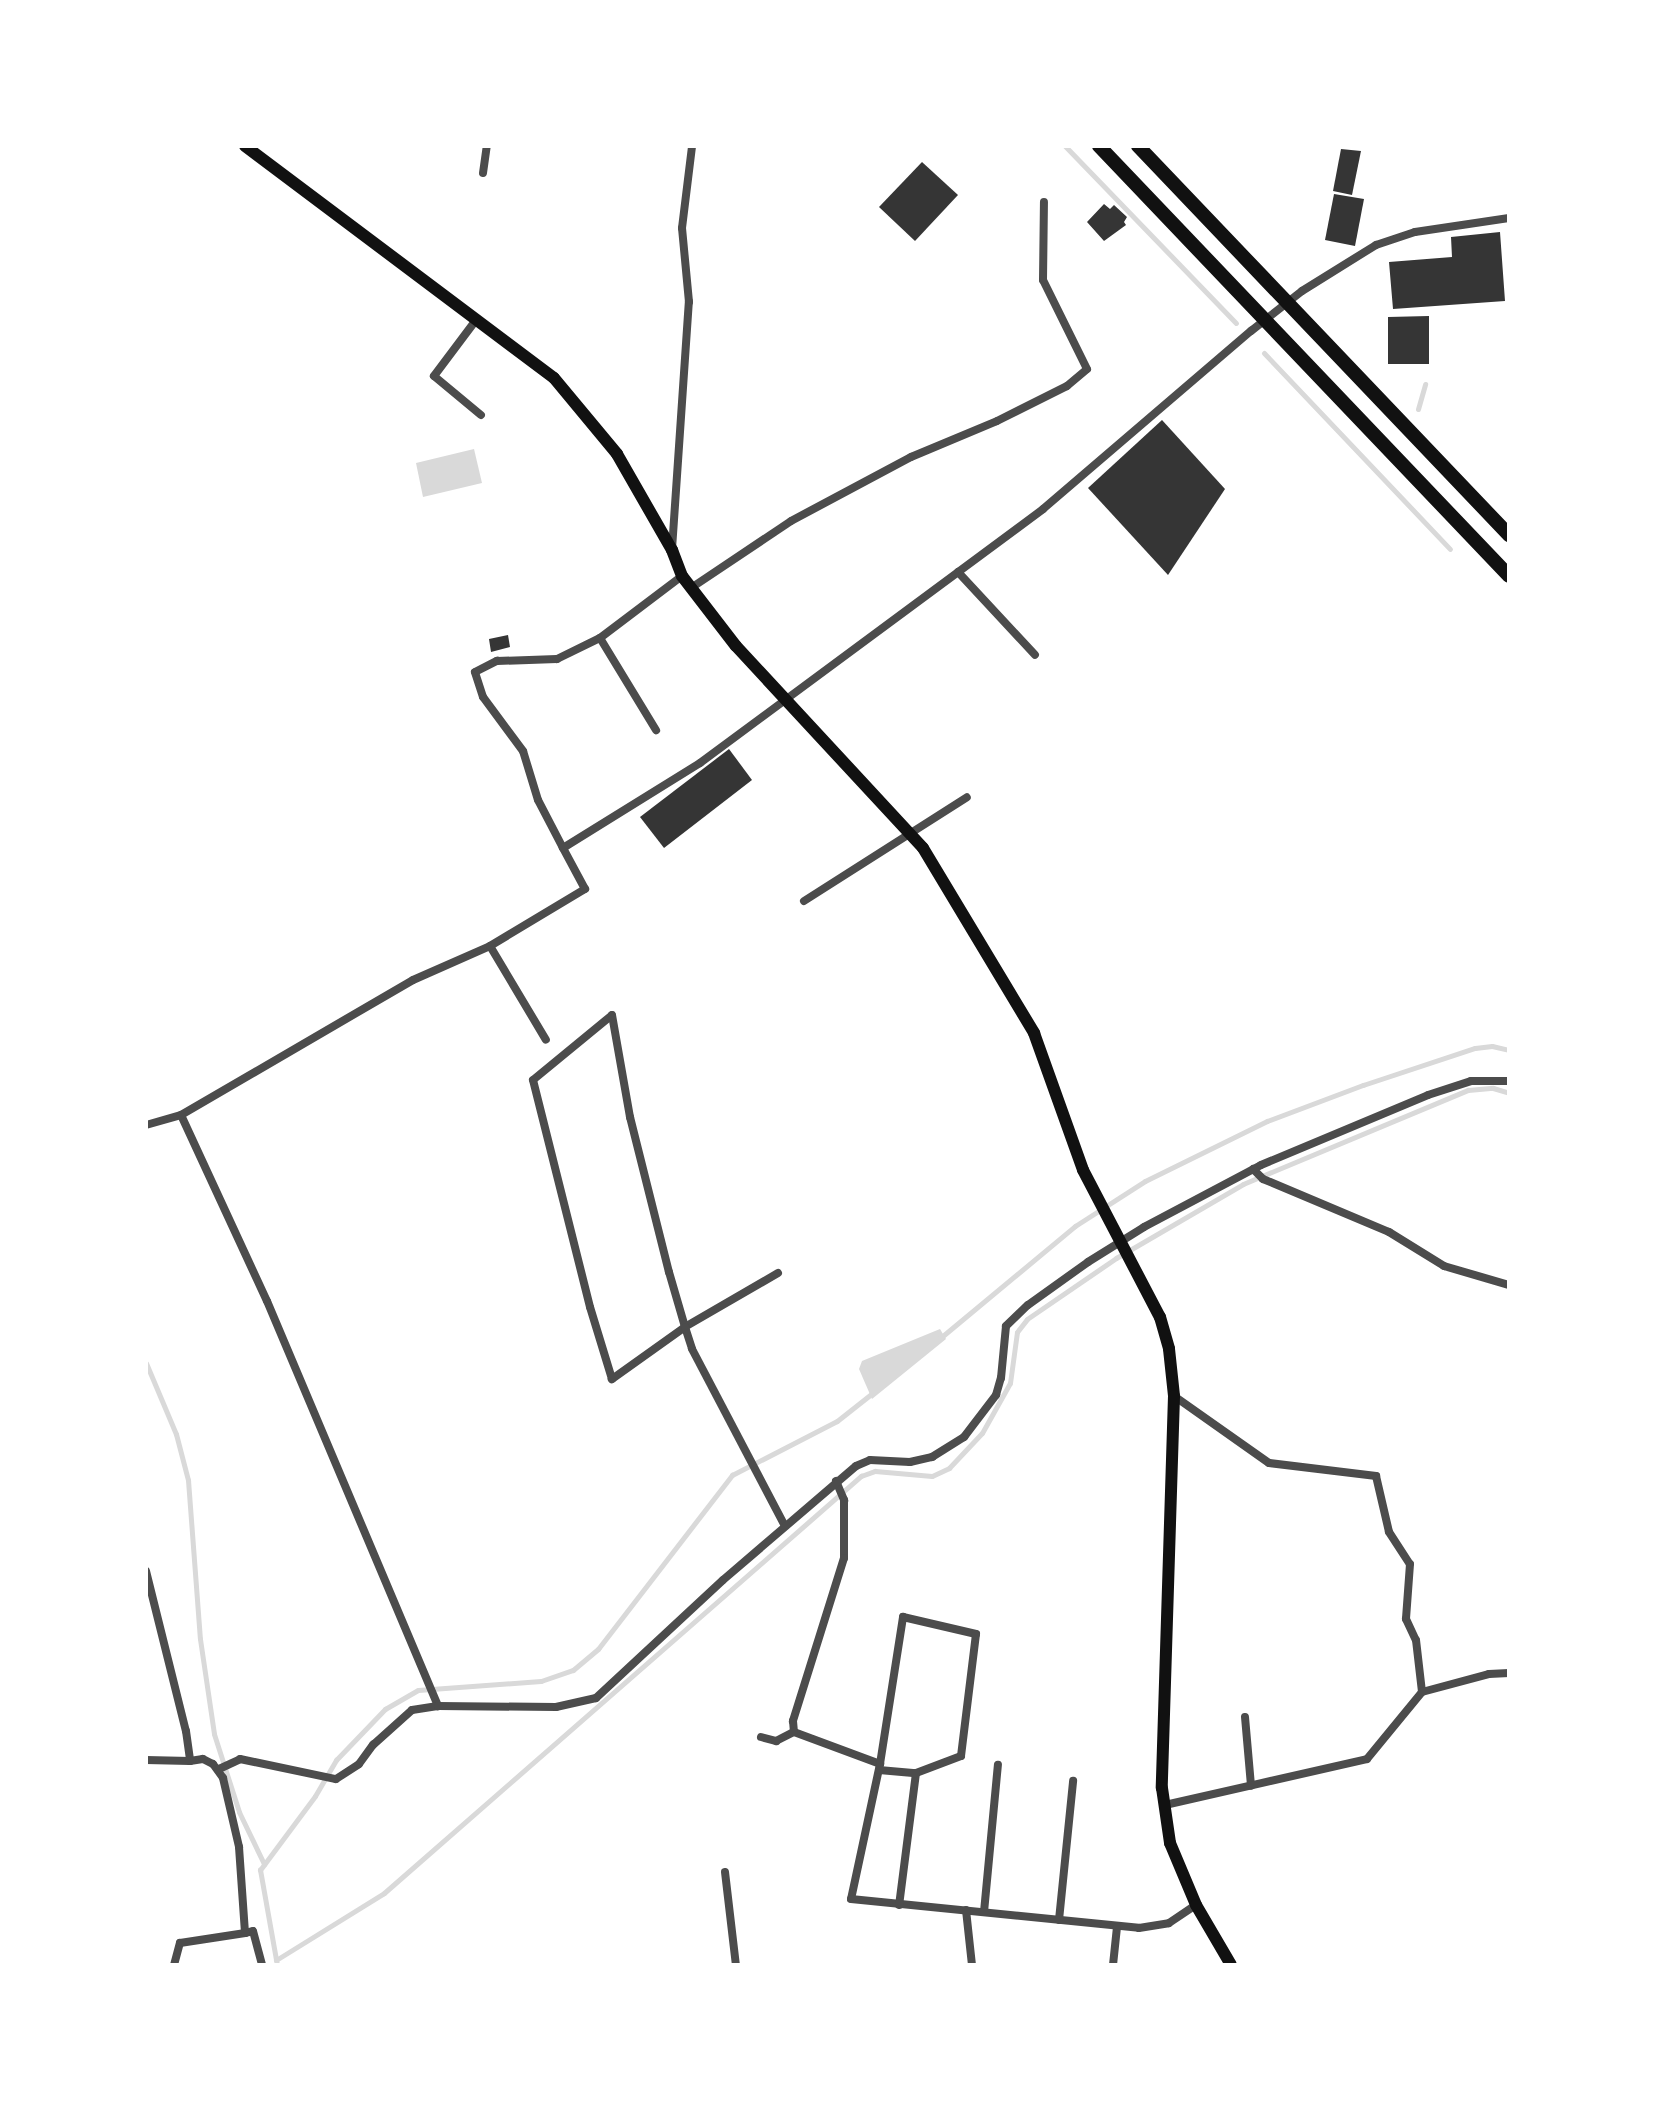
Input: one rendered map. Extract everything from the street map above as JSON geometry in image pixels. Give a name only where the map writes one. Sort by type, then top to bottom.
[{"type":"highway","points":[[1099,146],[1509,576]]},
{"type":"highway","points":[[1138,146],[1509,535]]},
{"type":"main road","points":[[245,146],[554,378],[617,454],[672,550],[682,576],[736,646],[923,848],[1034,1033],[1083,1170],[1160,1317],[1169,1349],[1174,1396],[1162,1788],[1170,1843],[1196,1905],[1231,1965]]},
{"type":"street","points":[[483,173],[487,146]]},
{"type":"street","points":[[672,550],[689,302],[682,228],[692,146]]},
{"type":"street","points":[[691,588],[791,521],[911,457],[997,421],[1067,386],[1087,369],[1043,280],[1044,202]]},
{"type":"street","points":[[563,848],[700,763],[1043,509],[1289,301],[1376,245],[1415,232],[1509,218]]},
{"type":"street","points":[[476,320],[434,376],[481,415]]},
{"type":"street","points":[[958,572],[1035,655]]},
{"type":"street","points":[[146,1125],[181,1115],[413,980],[490,946],[585,889],[538,800],[523,751],[483,697],[475,672],[497,661],[557,659],[600,638],[682,576]]},
{"type":"street","points":[[600,638],[656,730]]},
{"type":"street","points":[[804,901],[967,797]]},
{"type":"street","points":[[490,946],[546,1040]]},
{"type":"street","points":[[778,1273],[685,1327],[612,1379],[590,1307],[533,1080],[612,1015],[630,1117],[685,1327],[692,1349],[785,1526]]},
{"type":"street","points":[[220,1768],[234,1761],[336,1779],[359,1764],[373,1745],[412,1710],[438,1706],[556,1707],[596,1698],[785,1526],[870,1460],[910,1462],[932,1457],[964,1437],[996,1395],[1001,1378],[1006,1326],[1028,1305],[1257,1174],[1428,1095],[1471,1081],[1509,1081]]},
{"type":"street","points":[[181,1115],[267,1301],[438,1706]]},
{"type":"street","points":[[1257,1174],[1389,1232],[1444,1266],[1509,1285]]},
{"type":"street","points":[[1174,1396],[1269,1463],[1376,1476],[1389,1532],[1410,1564],[1406,1619],[1416,1640],[1422,1692]]},
{"type":"street","points":[[794,1732],[793,1721],[844,1558],[844,1500],[837,1485]]},
{"type":"street","points":[[146,1571],[186,1731],[190,1761]]},
{"type":"street","points":[[761,1737],[776,1741],[794,1732],[879,1767],[916,1773],[961,1756],[976,1634],[903,1617],[879,1767],[851,1899],[1139,1928],[1169,1923],[1196,1905]]},
{"type":"street","points":[[1165,1805],[1367,1759],[1422,1692],[1509,1673]]},
{"type":"street","points":[[1245,1717],[1251,1786]]},
{"type":"street","points":[[146,1760],[203,1759],[220,1768],[239,1847],[245,1933]]},
{"type":"street","points":[[984,1912],[998,1765]]},
{"type":"street","points":[[899,1905],[916,1773]]},
{"type":"street","points":[[1059,1920],[1073,1781]]},
{"type":"street","points":[[725,1872],[736,1965]]},
{"type":"street","points":[[966,1910],[972,1965]]},
{"type":"street","points":[[1113,1965],[1117,1926]]},
{"type":"street","points":[[174,1965],[180,1943],[253,1931],[262,1965]]},
{"type":"shaded area","points":[[474,449],[482,483],[423,497],[416,463]]},
{"type":"shaded area","points":[[940,1329],[946,1339],[872,1399],[859,1369],[862,1361]]},
{"type":"building","points":[[1341,149],[1361,151],[1352,195],[1333,191]]},
{"type":"building","points":[[922,162],[958,195],[915,241],[879,207]]},
{"type":"building","points":[[1334,194],[1364,199],[1355,246],[1325,240]]},
{"type":"building","points":[[1104,204],[1110,209],[1114,205],[1127,217],[1126,225],[1104,241],[1087,222]]},
{"type":"building","points":[[1500,232],[1505,301],[1393,309],[1389,262],[1452,257],[1451,237]]},
{"type":"building","points":[[1429,316],[1429,364],[1388,364],[1388,317]]},
{"type":"building","points":[[1162,420],[1225,489],[1168,575],[1088,488]]},
{"type":"building","points":[[508,635],[510,647],[491,652],[489,639]]},
{"type":"building","points":[[729,749],[752,780],[664,848],[640,817]]},
{"type":"waterway","points":[[1065,146],[1236,323]]},
{"type":"waterway","points":[[1264,353],[1450,549]]},
{"type":"waterway","points":[[1418,409],[1425,384]]},
{"type":"waterway","points":[[939,1339],[1075,1226],[1145,1181],[1267,1121],[1363,1085],[1475,1048],[1492,1046],[1509,1050]]},
{"type":"waterway","points":[[276,1960],[384,1893],[861,1476],[875,1471],[932,1476],[949,1468],[982,1433],[1010,1383],[1017,1332],[1027,1319],[1116,1258],[1243,1184],[1468,1090],[1493,1088],[1509,1093]]},
{"type":"waterway","points":[[146,1363],[176,1434],[188,1480],[200,1639],[214,1734],[239,1812],[264,1864]]},
{"type":"waterway","points":[[277,1965],[260,1870],[315,1796],[336,1760],[385,1709],[418,1690],[541,1681],[573,1670],[598,1649],[732,1475],[837,1421],[875,1391]]}]
